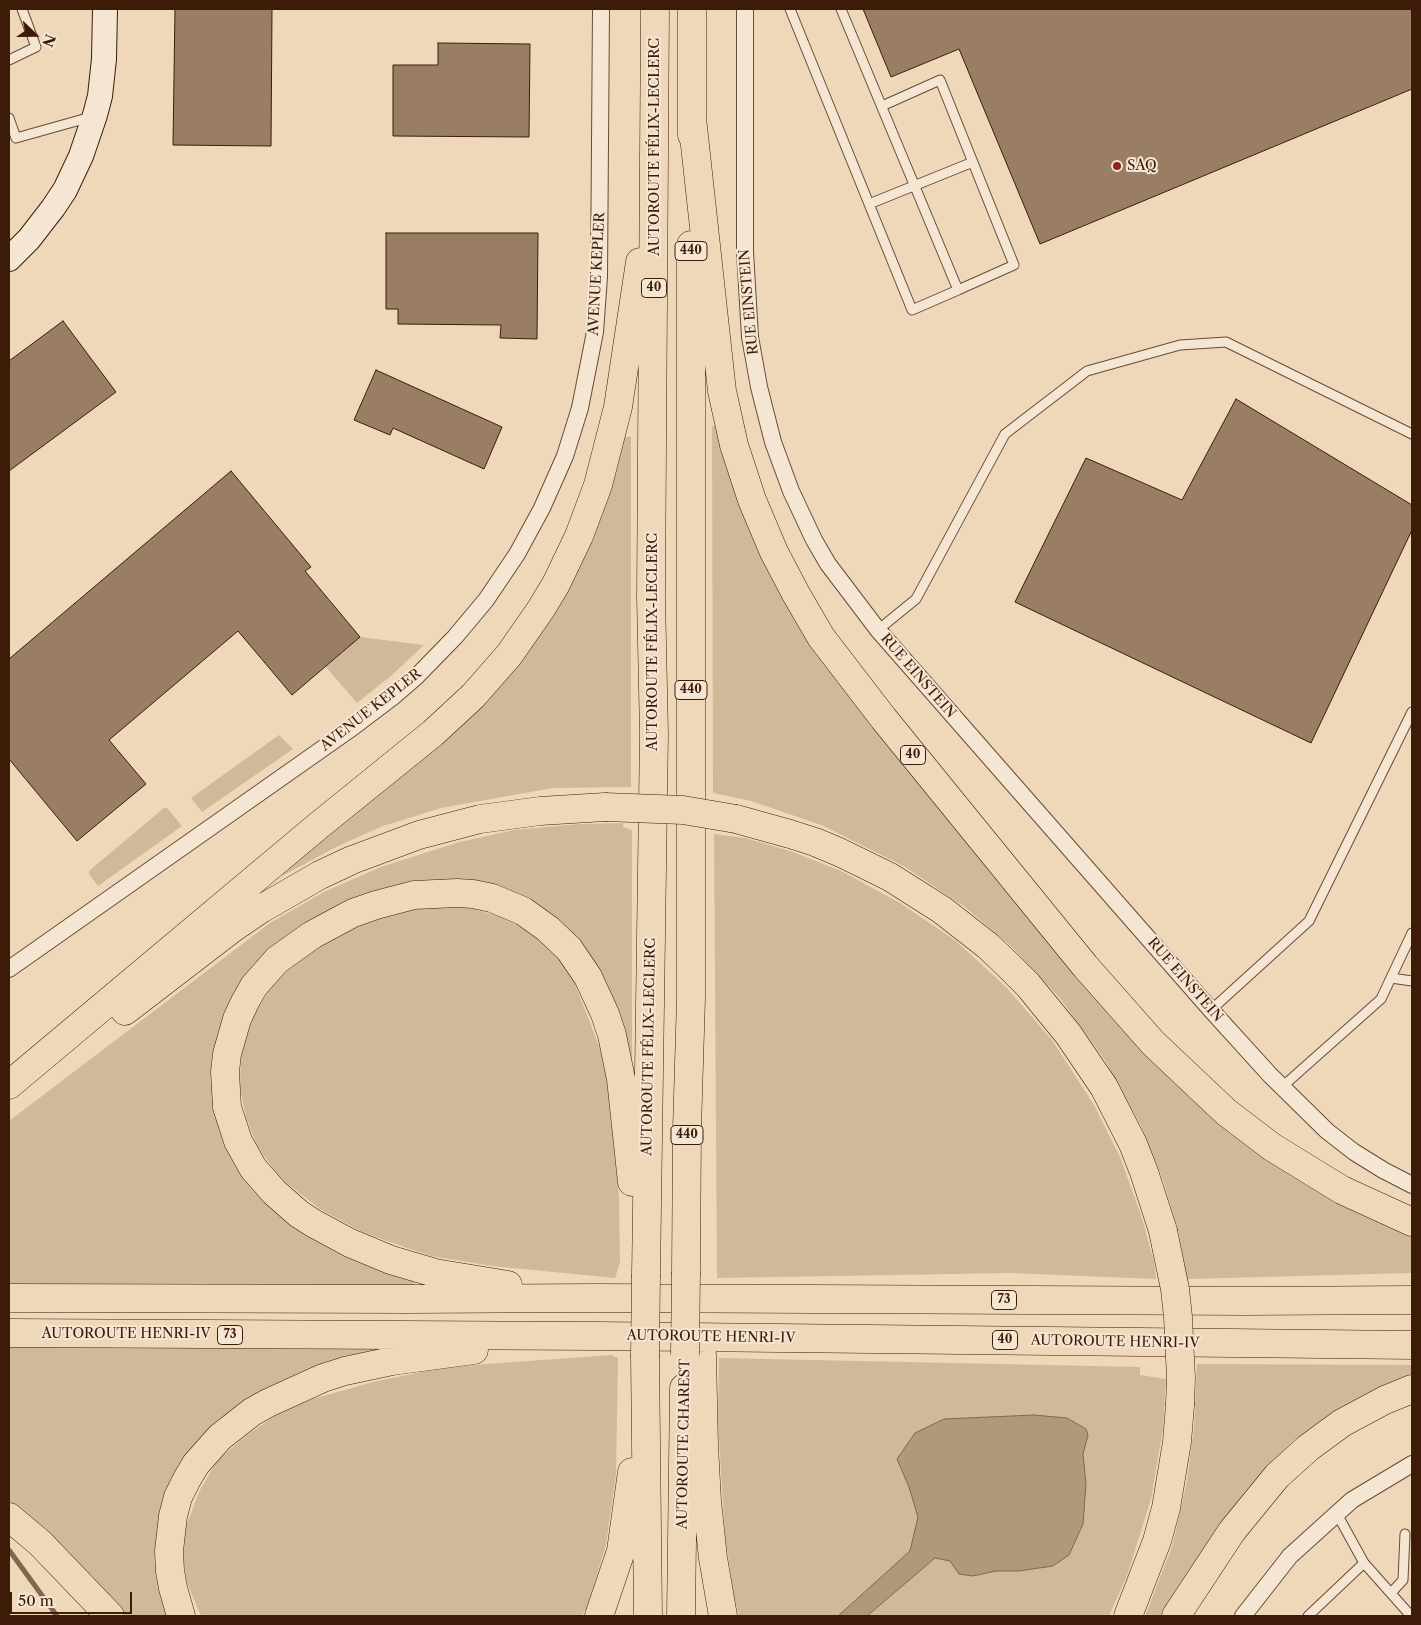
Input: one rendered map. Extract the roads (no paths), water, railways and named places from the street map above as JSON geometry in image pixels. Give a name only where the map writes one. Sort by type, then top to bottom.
[{"type":"highway","name":"AUTOROUTE FÉLIX-LECLERC","points":[[646,1269],[654,734],[652,597],[656,9]]},
{"type":"highway","name":"40","points":[[692,9],[692,118],[722,391],[734,445],[752,500],[774,552],[821,637],[884,719],[1072,951],[1152,1043],[1220,1106],[1272,1147],[1342,1190],[1412,1222]]},
{"type":"highway","name":"AUTOROUTE CHAREST","points":[[681,1616],[694,1355],[694,1273],[687,1129],[691,998],[690,373],[692,118]]},
{"type":"highway","points":[[9,1085],[318,826],[440,727],[493,675],[542,609],[569,559],[590,511],[604,468],[624,372],[654,162]]},
{"type":"highway","points":[[9,1099],[233,928],[290,891],[320,874],[383,847],[450,826],[480,819],[531,812],[605,807],[683,810],[736,819],[815,842],[839,852],[890,877],[942,910],[988,946],[1028,985],[1063,1028],[1104,1088],[1133,1144],[1144,1172],[1163,1231],[1174,1289],[1178,1317],[1181,1378],[1178,1442],[1166,1508],[1157,1541],[1128,1616]]},
{"type":"highway","points":[[596,1298],[538,1287],[459,1278],[391,1260],[350,1243],[313,1224],[286,1203],[263,1181],[244,1155],[232,1126],[227,1107],[225,1072],[229,1044],[236,1018],[254,986],[277,960],[312,935],[353,913],[376,905],[421,894],[457,893],[492,898],[522,911],[548,929],[569,949],[588,977],[612,1035],[621,1078],[632,1184],[646,1269]]},
{"type":"highway","name":"40","points":[[646,1269],[646,1369]]},
{"type":"highway","points":[[1253,1301],[1412,1292]]},
{"type":"highway","name":"73","points":[[9,1298],[245,1300],[596,1298],[1412,1300]]},
{"type":"highway","name":"AUTOROUTE HENRI-IV","points":[[9,1333],[598,1336],[1412,1345]]},
{"type":"highway","points":[[181,1616],[173,1588],[169,1551],[173,1516],[178,1497],[196,1464],[220,1436],[252,1412],[310,1383],[367,1366],[452,1352],[598,1336]]},
{"type":"highway","points":[[694,1355],[704,1436],[707,1501],[713,1558],[723,1616]]},
{"type":"highway","points":[[599,1616],[621,1550],[646,1369]]},
{"type":"highway","points":[[646,1369],[648,1616]]},
{"type":"highway","points":[[1176,1616],[1232,1531],[1263,1492],[1282,1472],[1308,1448],[1342,1423],[1385,1400],[1412,1389]]},
{"type":"highway","points":[[9,1517],[40,1543],[110,1616]]},
{"type":"highway","points":[[9,1529],[50,1569],[92,1616]]},
{"type":"street","points":[[9,259],[42,224],[65,190],[81,156],[95,116],[102,78],[105,9]]},
{"type":"street","name":"AVENUE KEPLER","points":[[9,969],[349,730],[394,696],[416,677],[455,637],[486,600],[517,554],[542,508],[565,456],[580,408],[594,339],[599,277],[601,9]]},
{"type":"street","name":"RUE EINSTEIN","points":[[745,9],[744,252],[750,337],[759,388],[779,458],[806,524],[828,564],[878,630],[1211,1010],[1282,1087],[1327,1131],[1354,1152],[1412,1185]]},
{"type":"street","points":[[1243,1616],[1290,1556],[1352,1500],[1412,1464]]},
{"type":"lane","points":[[9,60],[36,47],[22,9]]},
{"type":"lane","points":[[790,9],[912,310],[1014,265],[940,80],[882,106]]},
{"type":"lane","points":[[841,9],[958,290]]},
{"type":"lane","points":[[9,118],[12,141],[95,116]]},
{"type":"lane","points":[[869,204],[973,162]]},
{"type":"lane","points":[[878,630],[916,599],[1005,434],[1087,371],[1180,345],[1226,342],[1412,434]]},
{"type":"lane","points":[[1211,1010],[1309,921],[1412,712]]},
{"type":"lane","points":[[1282,1087],[1381,999],[1412,933]]},
{"type":"lane","points":[[1391,978],[1412,981]]},
{"type":"lane","points":[[1337,1514],[1364,1563],[1411,1616]]},
{"type":"lane","points":[[1391,1594],[1403,1580],[1408,1558],[1405,1534]]},
{"type":"lane","points":[[1308,1616],[1364,1563]]},
{"type":"waterway","points":[[9,1550],[57,1616]]},
{"type":"place","name":"SAQ","points":[[1117,166]]}]
